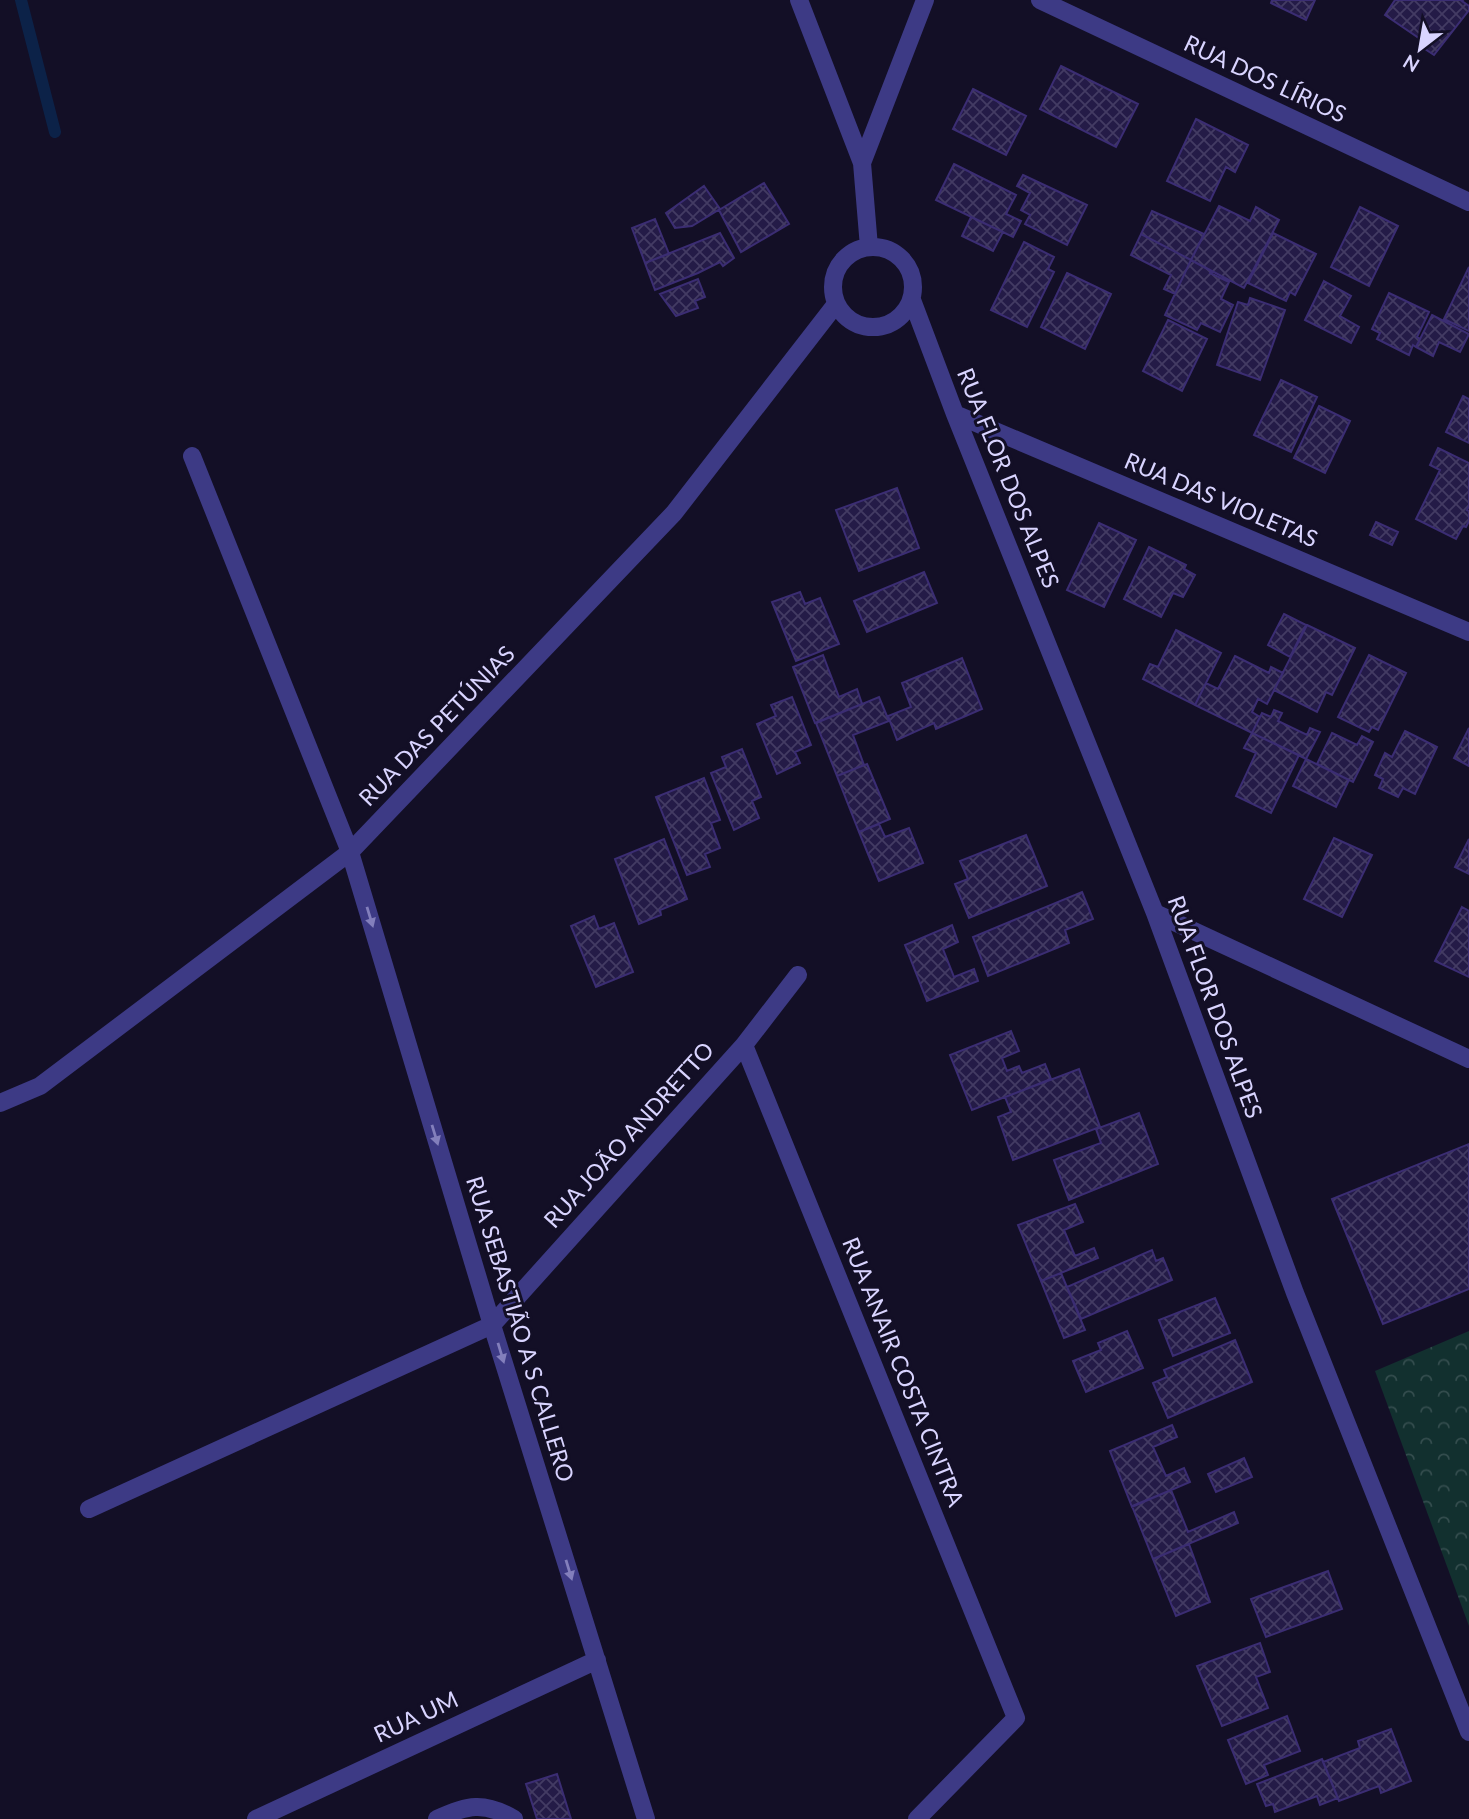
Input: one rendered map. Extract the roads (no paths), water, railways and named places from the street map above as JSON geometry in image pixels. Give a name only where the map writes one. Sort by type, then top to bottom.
[{"type":"street","points":[[799,0],[862,163],[869,247]]},
{"type":"street","points":[[862,163],[925,0]]},
{"type":"street","name":"RUA DOS LÍRIOS","points":[[1040,0],[1469,202]]},
{"type":"street","points":[[869,247],[882,248],[894,252],[911,272],[912,300],[905,312],[895,321],[868,327],[855,322],[836,304],[834,278],[846,256],[869,247]]},
{"type":"street","name":"RUA FLOR DOS ALPES","points":[[912,300],[955,414],[1156,914],[1295,1293],[1469,1732]]},
{"type":"street","name":"RUA DAS PETÚNIAS","points":[[0,1103],[40,1086],[350,852],[674,513],[836,304]]},
{"type":"street","name":"RUA DAS VIOLETAS","points":[[955,414],[1469,632]]},
{"type":"street","name":"RUA SEBASTIÃO A S CALLERO","points":[[192,456],[350,852],[492,1325],[646,1819]]},
{"type":"street","points":[[1156,914],[1469,1059]]},
{"type":"street","name":"RUA JOÃO ANDRETTO","points":[[492,1325],[744,1045],[798,975]]},
{"type":"street","name":"RUA ANAIR COSTA CINTRA","points":[[744,1045],[1016,1718],[917,1819]]},
{"type":"street","points":[[89,1509],[492,1325]]},
{"type":"street","name":"RUA UM","points":[[256,1819],[597,1660]]},
{"type":"street","points":[[437,1819],[472,1806],[488,1807],[514,1819]]},
{"type":"waterway","points":[[21,0],[55,132]]}]
